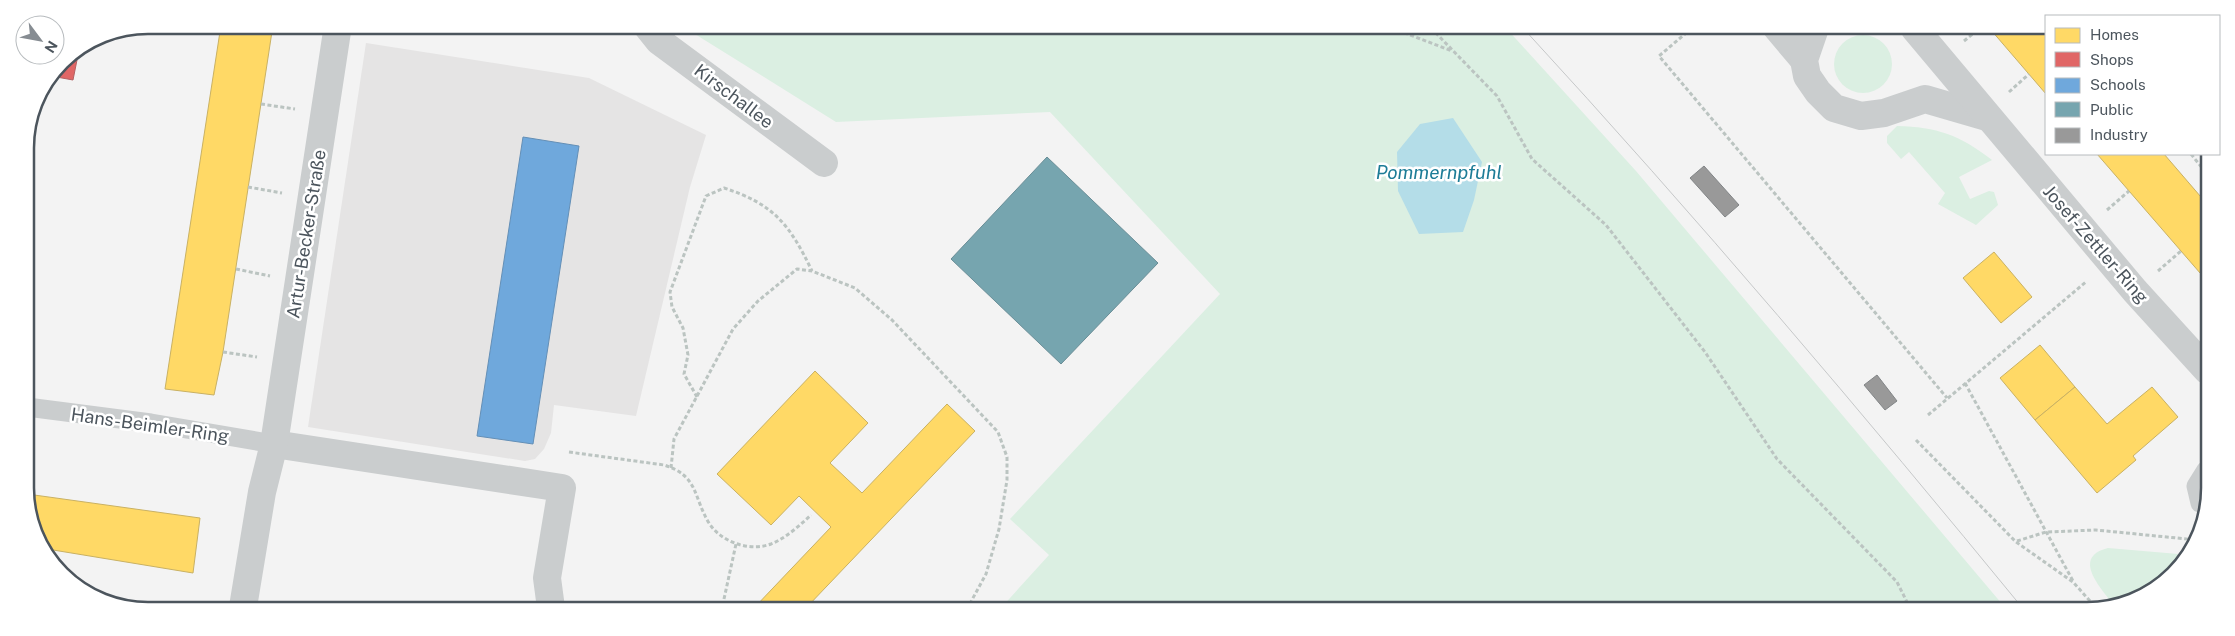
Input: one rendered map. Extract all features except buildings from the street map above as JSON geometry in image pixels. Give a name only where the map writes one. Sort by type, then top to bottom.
[{"type":"street","name":"Artur-Becker-Straße","points":[[244,602],[262,492],[274,444],[337,34]]},
{"type":"street","name":"Kirschallee","points":[[654,34],[660,41],[824,163]]},
{"type":"street","points":[[1782,34],[1804,60],[1807,76],[1818,92],[1834,108],[1861,116],[1884,113],[1925,99],[1987,117]]},
{"type":"street","points":[[1804,60],[1813,34]]},
{"type":"street","name":"Josef-Zettler-Ring","points":[[1919,34],[2111,262],[2201,363]]},
{"type":"street","points":[[274,444],[562,488],[547,578],[550,602]]},
{"type":"lane","name":"Hans-Beimler-Ring","points":[[34,408],[151,423],[274,444]]},
{"type":"lane","points":[[2200,503],[2196,486],[2201,478]]},
{"type":"path","points":[[1408,34],[1454,52]]},
{"type":"path","points":[[1437,34],[1497,96],[1532,159],[1606,225],[1705,352],[1777,459],[1897,582],[1908,602]]},
{"type":"path","points":[[1685,34],[1659,56],[1947,398]]},
{"type":"path","points":[[261,104],[303,110]]},
{"type":"path","points":[[2192,155],[2201,166]]},
{"type":"path","points":[[248,186],[290,194]]},
{"type":"path","points":[[698,398],[684,374],[688,355],[683,328],[672,307],[670,292],[706,196],[724,188],[748,196],[774,214],[796,237],[812,271]]},
{"type":"path","points":[[1928,415],[2111,262]]},
{"type":"path","points":[[236,269],[277,277]]},
{"type":"path","points":[[672,468],[674,439],[698,398],[733,329],[758,301],[797,269],[812,271],[854,288],[892,320],[998,432],[1007,456],[1007,480],[1004,500],[986,574],[970,602]]},
{"type":"path","points":[[223,352],[265,359]]},
{"type":"path","points":[[1965,383],[2073,582]]},
{"type":"path","points":[[1916,440],[2016,542],[2073,582],[2091,602]]},
{"type":"path","points":[[569,452],[677,470],[693,484],[709,523],[722,536],[736,544],[753,546],[770,544],[790,533],[812,515]]},
{"type":"path","points":[[2016,542],[2046,532],[2096,530],[2190,539]]},
{"type":"path","points":[[724,599],[736,544]]},
{"type":"shaded area","points":[[366,43],[589,78],[706,135],[690,187],[636,416],[554,405],[551,433],[544,449],[535,459],[525,461],[308,427]]},
{"type":"green space","points":[[695,34],[1511,34],[1636,171],[2000,602],[1006,602],[1049,555],[1010,519],[1220,294],[1050,112],[836,122]]},
{"type":"green space","points":[[1857,35],[1869,35],[1884,43],[1892,58],[1892,70],[1884,85],[1869,93],[1857,93],[1842,85],[1834,70],[1834,58],[1842,43]]},
{"type":"green space","points":[[1897,126],[1924,128],[1948,134],[1969,144],[1992,160],[1959,177],[1970,199],[1989,191],[1994,192],[1998,205],[1976,225],[1938,204],[1945,193],[1909,152],[1901,159],[1887,143],[1887,136]]},
{"type":"green space","points":[[2108,548],[2180,554],[2157,579],[2131,594],[2109,600],[2096,582],[2092,573],[2091,558],[2097,552]]},
{"type":"water","name":"Pommernpfuhl","points":[[1453,118],[1482,162],[1474,200],[1463,232],[1419,234],[1398,191],[1397,152],[1420,124]]},
{"type":"tram line","points":[[1528,34],[1778,315],[2018,602]]}]
